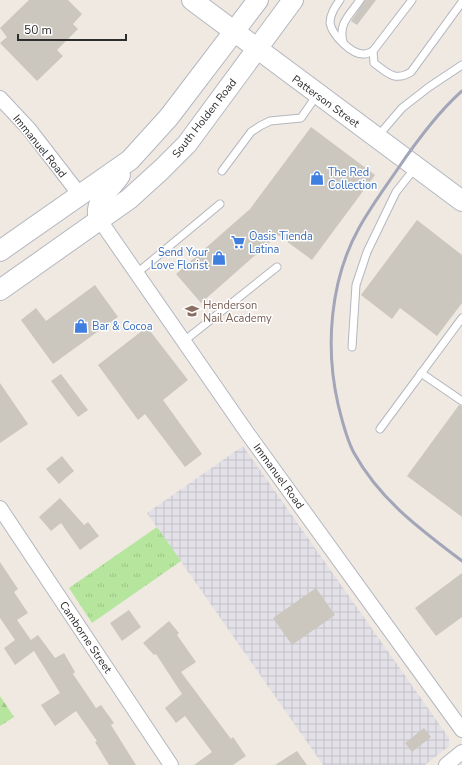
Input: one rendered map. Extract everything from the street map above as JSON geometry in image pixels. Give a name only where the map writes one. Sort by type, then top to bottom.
[{"type":"main road","name":"Patterson Street","points":[[192,0],[462,201]]},
{"type":"main road","points":[[99,219],[97,212],[99,205],[130,160],[169,117],[258,0]]},
{"type":"main road","name":"South Holden Road","points":[[0,290],[146,184],[187,144],[293,0]]},
{"type":"main road","points":[[0,251],[130,160]]},
{"type":"street","name":"Immanuel Road","points":[[0,98],[29,129],[80,195]]},
{"type":"street","name":"Immanuel Road","points":[[99,219],[257,446],[462,730]]},
{"type":"street","name":"Camborne Street","points":[[0,508],[171,765]]},
{"type":"street","points":[[446,765],[462,752]]},
{"type":"lane","points":[[340,0],[332,13],[330,24],[336,36],[353,51],[364,54],[374,51],[412,0]]},
{"type":"lane","points":[[344,42],[341,33],[342,26],[360,0]]},
{"type":"lane","points":[[374,51],[374,63],[390,76],[403,77],[411,72],[462,2]]},
{"type":"lane","points":[[376,138],[402,108],[429,87],[462,65]]},
{"type":"lane","points":[[222,171],[251,132],[270,121],[300,118],[317,94]]},
{"type":"lane","points":[[352,347],[356,285],[367,252],[396,192],[416,166]]},
{"type":"lane","points":[[136,274],[220,204]]},
{"type":"lane","points":[[184,341],[277,267]]},
{"type":"lane","points":[[380,429],[462,318]]},
{"type":"lane","points":[[422,373],[462,401]]},
{"type":"shaded area","points":[[243,446],[449,738],[449,746],[425,765],[323,765],[147,513]]},
{"type":"green space","points":[[157,527],[181,561],[92,623],[69,588]]},
{"type":"green space","points":[[0,696],[14,717],[0,726]]},
{"type":"building","points":[[29,0],[68,0],[82,14],[73,24],[78,29],[57,50],[63,56],[37,81],[0,43],[7,37],[0,28]]},
{"type":"building","points":[[365,0],[376,0],[357,25],[351,21]]},
{"type":"building","points":[[311,127],[375,175],[312,260],[278,235],[201,303],[176,274],[250,209]]},
{"type":"building","points":[[417,220],[462,255],[462,303],[437,336],[400,308],[392,319],[361,295]]},
{"type":"building","points":[[95,285],[118,317],[53,364],[21,320],[36,308],[46,321]]},
{"type":"building","points":[[147,327],[188,380],[163,400],[202,454],[185,467],[145,414],[138,420],[98,365]]},
{"type":"building","points":[[61,374],[88,410],[78,417],[51,381]]},
{"type":"building","points":[[0,383],[28,424],[0,443]]},
{"type":"building","points":[[459,405],[462,406],[462,517],[407,476]]},
{"type":"building","points":[[62,456],[74,471],[59,484],[46,469]]},
{"type":"building","points":[[60,498],[84,525],[88,522],[99,536],[80,550],[61,523],[51,531],[39,517]]},
{"type":"building","points":[[0,562],[18,589],[14,592],[28,613],[17,620],[31,640],[38,635],[55,658],[64,653],[75,672],[73,674],[96,708],[101,705],[114,723],[111,725],[136,765],[109,765],[95,742],[97,741],[76,711],[55,726],[41,705],[60,693],[34,651],[15,665],[4,648],[15,640],[0,618]]},
{"type":"building","points":[[462,573],[462,617],[436,636],[415,608]]},
{"type":"building","points":[[316,588],[335,615],[292,645],[273,618]]},
{"type":"building","points":[[129,610],[141,627],[122,641],[110,623]]},
{"type":"building","points":[[169,621],[179,633],[177,635],[196,662],[181,672],[231,739],[233,737],[246,756],[233,765],[194,765],[212,752],[185,716],[176,723],[165,708],[182,694],[156,654],[154,655],[143,643]]},
{"type":"building","points":[[424,728],[431,737],[412,752],[405,743]]},
{"type":"building","points":[[297,751],[307,765],[275,765]]},
{"type":"railway","points":[[462,91],[435,118],[419,138],[359,228],[349,248],[336,292],[331,337],[334,382],[338,404],[346,435],[354,453],[364,470],[402,513],[462,561]]},
{"type":"place","name":"The Red Collection","points":[[317,178]]},
{"type":"place","name":"Oasis Tienda Latina","points":[[238,242]]},
{"type":"place","name":"Send Your Love Florist","points":[[219,258]]},
{"type":"place","name":"Henderson Nail Academy","points":[[192,311]]},
{"type":"place","name":"Bar & Cocoa","points":[[81,326]]}]
